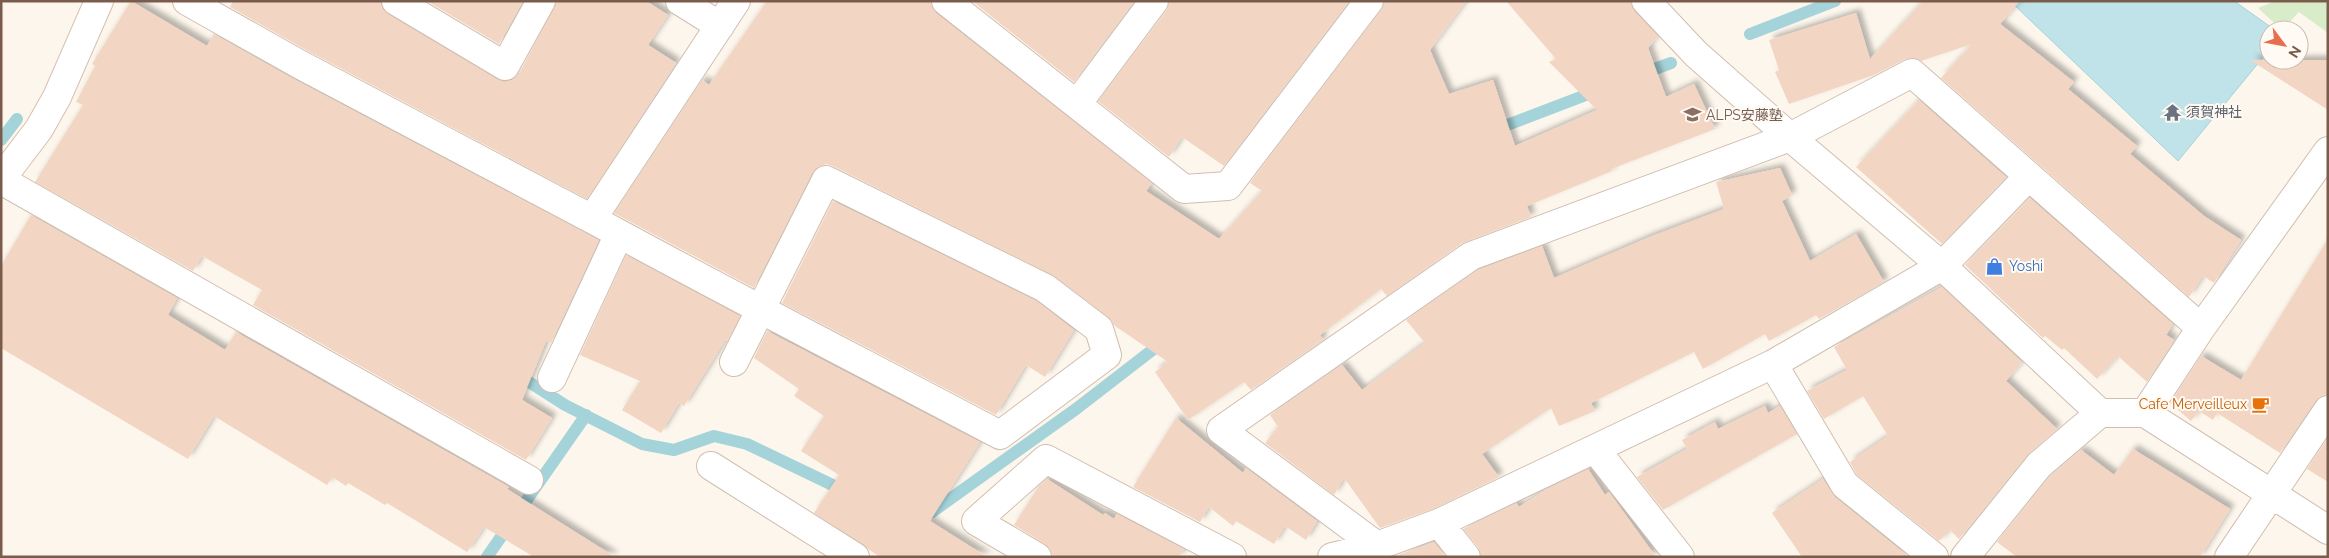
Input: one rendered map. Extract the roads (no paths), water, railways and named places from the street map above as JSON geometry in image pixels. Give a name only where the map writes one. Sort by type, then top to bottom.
[{"type":"street","points":[[99,1],[48,113],[39,129],[1,179],[529,480]]},
{"type":"street","points":[[187,1],[299,64],[619,234],[761,309],[1000,435],[1107,356],[1099,329],[1044,288],[826,180],[761,309],[734,362]]},
{"type":"street","points":[[396,1],[505,66],[541,1]]},
{"type":"street","points":[[680,1],[720,26]]},
{"type":"street","points":[[592,219],[736,1]]},
{"type":"street","points":[[946,1],[1184,189],[1228,186],[1368,1]]},
{"type":"street","points":[[1077,104],[1154,1]]},
{"type":"street","points":[[1646,1],[1696,54],[1790,137],[1942,266],[2100,413]]},
{"type":"street","points":[[1377,546],[1221,430],[1471,256],[1790,137],[1912,73],[2201,328]]},
{"type":"street","points":[[2145,413],[2201,328],[2328,151]]},
{"type":"street","points":[[1332,557],[1377,546],[1439,523],[1596,450],[1773,364],[1942,266],[2029,176]]},
{"type":"street","points":[[552,378],[619,234]]},
{"type":"street","points":[[1773,364],[1845,485],[1934,557]]},
{"type":"street","points":[[2230,557],[2328,410]]},
{"type":"street","points":[[1965,557],[2039,465],[2100,413],[2145,413],[2272,492],[2328,530]]},
{"type":"street","points":[[1596,450],[1680,557]]},
{"type":"street","points":[[1037,557],[976,521],[1046,459],[1232,557]]},
{"type":"street","points":[[711,466],[855,557]]},
{"type":"street","points":[[1439,523],[1466,557]]},
{"type":"water","name":"須賀神社","points":[[2010,1],[2234,1],[2261,20],[2259,20],[2259,62],[2178,161]]},
{"type":"waterway","points":[[1750,34],[1835,1]]},
{"type":"waterway","points":[[1641,74],[1671,63]]},
{"type":"waterway","points":[[1494,130],[1599,90]]},
{"type":"waterway","points":[[1,140],[17,119]]},
{"type":"waterway","points":[[926,514],[932,512],[1076,409],[1164,341]]},
{"type":"waterway","points":[[515,373],[565,405],[642,444],[674,450],[714,436],[747,444],[847,492]]},
{"type":"waterway","points":[[487,557],[586,415]]},
{"type":"place","name":"須賀神社","points":[[2172,112]]},
{"type":"place","name":"ALPS安藤塾","points":[[1692,115]]},
{"type":"place","name":"Yoshi","points":[[1995,266]]},
{"type":"place","name":"Cafe Merveilleux","points":[[2261,404]]}]
